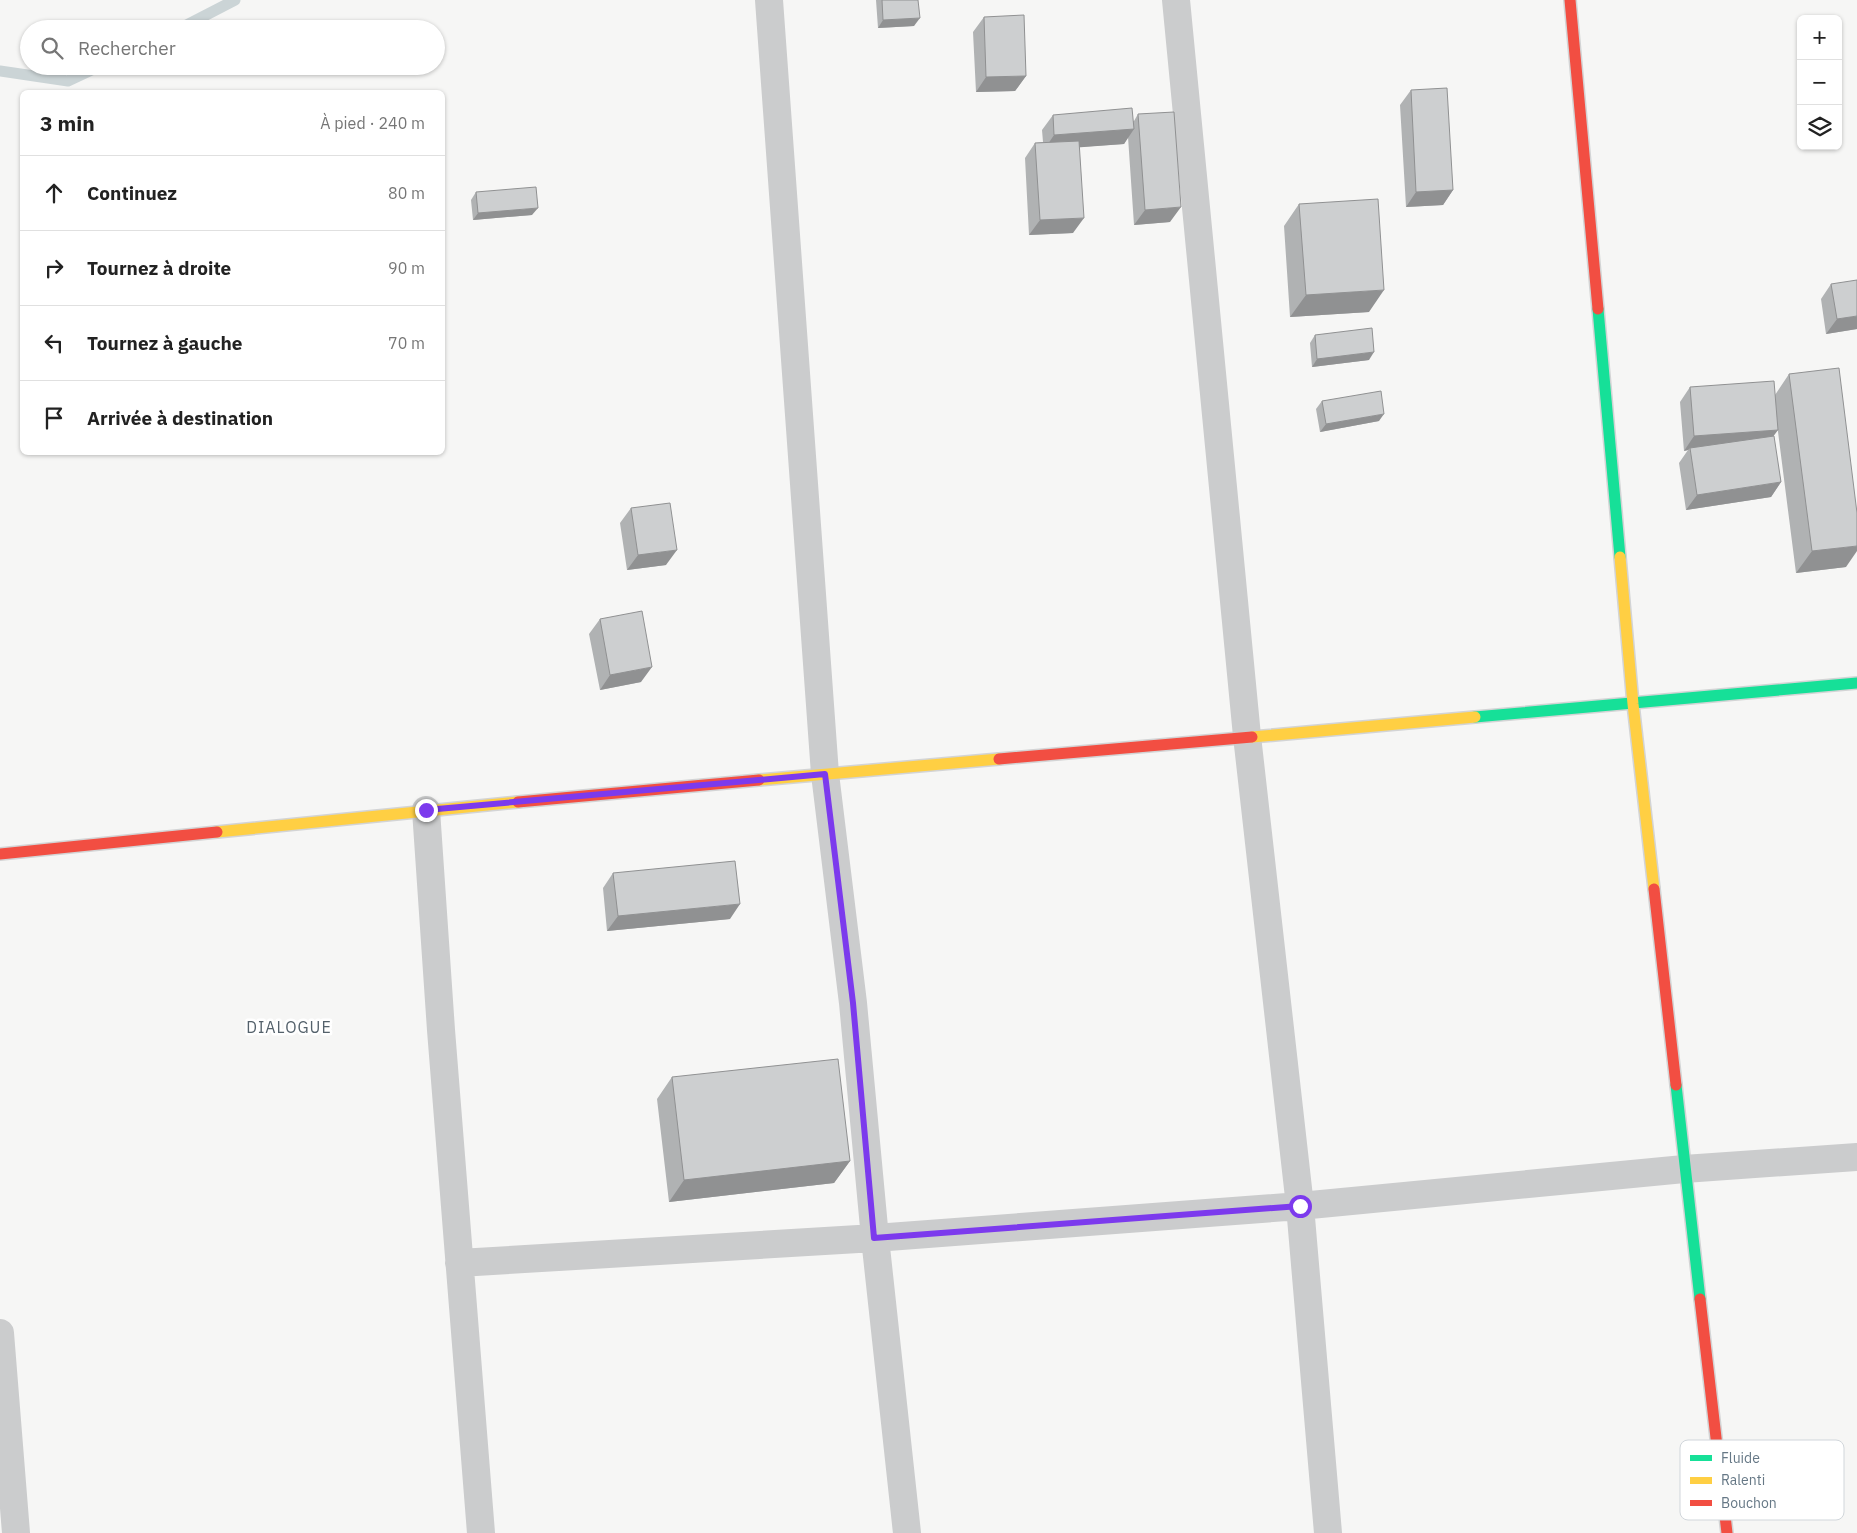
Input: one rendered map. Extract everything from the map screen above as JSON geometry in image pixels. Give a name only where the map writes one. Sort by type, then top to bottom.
[{"type":"street","points":[[769,0],[825,774],[853,1003],[874,1238],[907,1533]]},
{"type":"street","points":[[1176,0],[1247,736],[1300,1206],[1328,1533]]},
{"type":"street","points":[[1570,0],[1632,704],[1716,1440]]},
{"type":"street","points":[[0,854],[426,810],[1857,683]]},
{"type":"street","points":[[426,810],[441,1030],[481,1533]]},
{"type":"street","points":[[459,1263],[874,1238],[1300,1206],[1684,1169],[1857,1157]]},
{"type":"street","points":[[0,1333],[16,1533]]},
{"type":"street","points":[[1725,1520],[1727,1533]]},
{"type":"building","points":[[882,0],[918,0],[920,18],[883,20]]},
{"type":"building","points":[[1024,15],[1026,76],[986,77],[984,17]]},
{"type":"building","points":[[1447,88],[1453,190],[1416,192],[1411,90]]},
{"type":"building","points":[[1132,108],[1134,129],[1054,135],[1053,115]]},
{"type":"building","points":[[1174,112],[1181,207],[1145,210],[1138,114]]},
{"type":"building","points":[[1079,141],[1084,218],[1040,220],[1035,143]]},
{"type":"building","points":[[536,187],[538,208],[478,213],[476,192]]},
{"type":"building","points":[[1378,199],[1384,290],[1306,295],[1299,204]]},
{"type":"building","points":[[1857,280],[1857,316],[1837,319],[1831,284]]},
{"type":"building","points":[[1372,328],[1374,352],[1317,359],[1315,335]]},
{"type":"building","points":[[1839,368],[1857,513],[1857,546],[1812,551],[1789,374]]},
{"type":"building","points":[[1774,381],[1778,430],[1694,436],[1690,387]]},
{"type":"building","points":[[1381,391],[1384,414],[1326,424],[1322,401]]},
{"type":"building","points":[[1774,436],[1781,482],[1697,495],[1690,448]]},
{"type":"building","points":[[670,503],[677,550],[638,555],[631,508]]},
{"type":"building","points":[[642,611],[652,667],[610,675],[600,619]]},
{"type":"building","points":[[735,861],[740,904],[618,916],[613,873]]},
{"type":"building","points":[[838,1059],[850,1161],[684,1180],[672,1077]]},
{"type":"waterway","points":[[196,20],[235,0]]},
{"type":"waterway","points":[[0,71],[20,74]]},
{"type":"waterway","points":[[27,75],[68,81],[81,75]]},
{"type":"traffic: fast","points":[[1598,309],[1620,557]]},
{"type":"traffic: fast","points":[[1475,717],[1857,683]]},
{"type":"traffic: fast","points":[[1676,1085],[1700,1299]]},
{"type":"traffic: slow","points":[[1620,557],[1633,704],[1654,889]]},
{"type":"traffic: slow","points":[[1252,737],[1475,717]]},
{"type":"traffic: slow","points":[[759,780],[999,759]]},
{"type":"traffic: slow","points":[[217,832],[518,802]]},
{"type":"traffic: jam","points":[[1570,0],[1598,309]]},
{"type":"traffic: jam","points":[[999,759],[1252,737]]},
{"type":"traffic: jam","points":[[518,802],[759,780]]},
{"type":"traffic: jam","points":[[0,854],[217,832]]},
{"type":"traffic: jam","points":[[1654,889],[1676,1085]]},
{"type":"traffic: jam","points":[[1700,1299],[1716,1440]]},
{"type":"traffic: jam","points":[[1726,1520],[1727,1533]]},
{"type":"district","name":"DIALOGUE","points":[[289,1027]]},
{"type":"route","points":[[426,810],[825,774],[853,1003],[874,1238],[1300,1206]]}]
